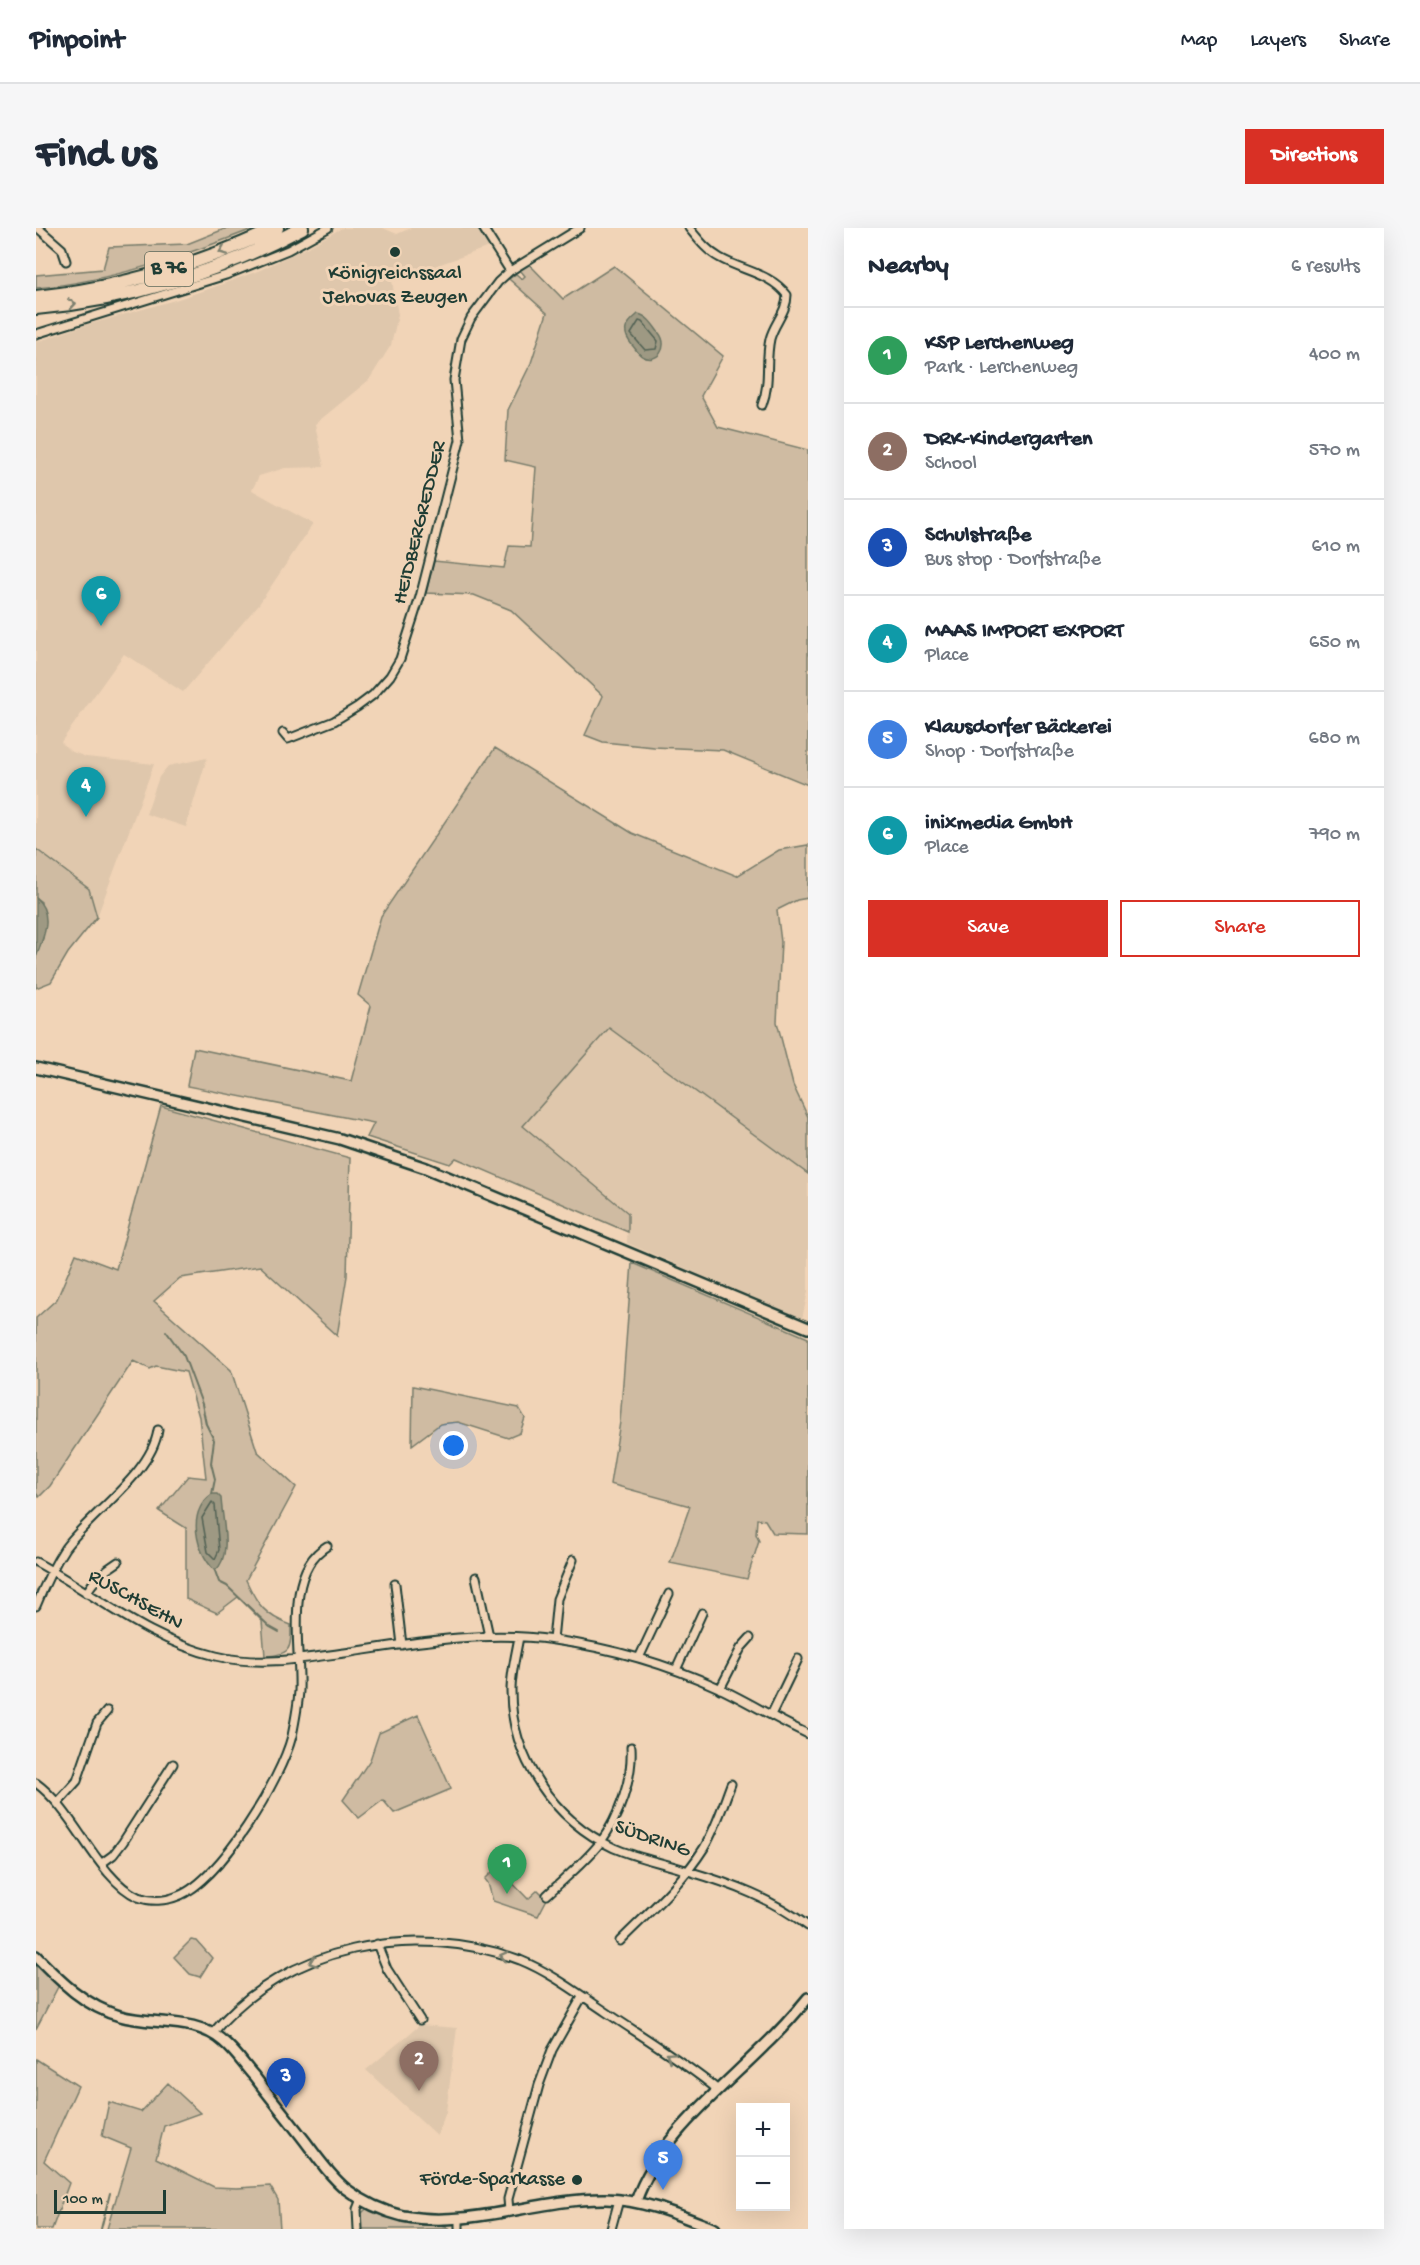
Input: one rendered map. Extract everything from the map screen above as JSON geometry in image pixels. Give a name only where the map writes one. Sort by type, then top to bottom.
[{"type":"highway","name":"B 76","points":[[36,297],[128,281],[206,258],[277,228]]},
{"type":"highway","name":"B 76","points":[[36,308],[107,298],[210,269],[302,228]]},
{"type":"street","points":[[38,228],[62,249],[66,261]]},
{"type":"street","points":[[36,334],[226,275],[288,250],[328,228]]},
{"type":"street","points":[[483,228],[510,271]]},
{"type":"street","name":"HEIDBERGREDDER","points":[[283,733],[288,740],[334,721],[357,707],[373,695],[390,676],[400,659],[420,597],[460,440],[454,380],[461,339],[471,318],[498,282],[510,271],[580,228]]},
{"type":"street","points":[[689,228],[708,250],[721,259],[762,275],[787,295],[786,306],[770,339],[768,390],[762,405]]},
{"type":"street","points":[[36,1068],[340,1140],[426,1168],[808,1328]]},
{"type":"street","points":[[36,1606],[52,1570],[66,1548],[150,1454],[156,1443],[158,1430]]},
{"type":"street","points":[[36,1783],[58,1802],[123,1888],[141,1898],[163,1900],[179,1896],[208,1875],[260,1806],[287,1752],[299,1691],[296,1635],[298,1604],[304,1576],[311,1561],[320,1550],[327,1546]]},
{"type":"street","points":[[553,1640],[557,1599],[573,1560]]},
{"type":"street","name":"RUSCHSEHN","points":[[36,1562],[52,1570],[121,1616],[159,1637],[184,1647],[230,1659],[298,1660],[402,1645],[489,1636]]},
{"type":"street","points":[[86,1593],[107,1569],[118,1562]]},
{"type":"street","points":[[476,1577],[489,1636],[553,1640],[602,1648],[639,1658],[676,1670],[720,1689],[808,1734]]},
{"type":"street","points":[[395,1584],[402,1645]]},
{"type":"street","points":[[639,1658],[669,1594]]},
{"type":"street","points":[[676,1670],[702,1613]]},
{"type":"street","name":"SÜDRING","points":[[519,1637],[511,1691],[514,1715],[522,1748],[536,1777],[556,1806],[581,1828],[601,1841],[628,1853],[688,1870],[757,1894],[788,1911],[808,1926]]},
{"type":"street","points":[[720,1689],[741,1648],[750,1638]]},
{"type":"street","points":[[771,1715],[798,1659]]},
{"type":"street","points":[[58,1802],[77,1781],[97,1723],[107,1711]]},
{"type":"street","points":[[547,1895],[601,1841],[628,1784],[632,1762],[631,1747]]},
{"type":"street","points":[[102,1863],[123,1842],[173,1764]]},
{"type":"street","points":[[620,1941],[688,1870],[713,1831],[731,1784]]},
{"type":"street","points":[[212,2034],[254,1994],[289,1972],[321,1959],[377,1944],[410,1941],[464,1945],[520,1960],[544,1972],[718,2090]]},
{"type":"street","points":[[377,1944],[387,1969],[420,2020]]},
{"type":"street","points":[[36,1956],[61,1981],[94,2006],[107,2012],[136,2019],[182,2024],[212,2034],[223,2041],[344,2188],[381,2209],[403,2216],[459,2224],[509,2211],[585,2200],[636,2201],[715,2229]]},
{"type":"street","points":[[509,2211],[508,2199],[539,2085],[560,2033],[582,1996]]},
{"type":"street","points":[[636,2201],[651,2167],[695,2113],[765,2045],[808,1998]]},
{"type":"street","points":[[358,2229],[357,2209],[361,2199]]},
{"type":"street","points":[[611,2229],[619,2200]]},
{"type":"shaded area","points":[[227,228],[255,228],[147,266],[92,280],[36,288],[36,275],[103,269],[109,247],[187,244]]},
{"type":"shaded area","points":[[342,228],[383,228],[397,234],[411,228],[477,228],[489,247],[392,281],[398,315],[391,345],[369,380],[315,424],[324,467],[285,468],[259,476],[252,490],[313,524],[259,604],[183,692],[124,654],[61,742],[70,751],[86,757],[154,764],[97,917],[89,889],[36,849],[36,342],[175,300],[258,271]]},
{"type":"shaded area","points":[[529,264],[563,299],[614,266],[723,356],[701,396],[718,427],[808,450],[808,785],[723,750],[603,742],[585,735],[603,696],[511,610],[474,595],[426,593],[434,561],[504,568],[509,546],[530,547],[536,467],[505,460],[508,410],[531,363],[547,313],[509,279],[516,274],[522,279],[525,276],[520,270]]},
{"type":"shaded area","points":[[495,748],[632,833],[737,876],[779,850],[808,845],[808,898],[797,900],[777,910],[781,942],[777,1022],[793,1085],[808,1117],[808,1174],[609,1028],[523,1126],[628,1213],[628,1232],[456,1158],[450,1164],[367,1137],[374,1123],[187,1086],[194,1048],[351,1081],[371,1006],[358,995],[381,916]]},
{"type":"shaded area","points":[[207,758],[186,827],[146,814],[159,777],[168,766]]},
{"type":"shaded area","points":[[36,849],[89,889],[97,917],[68,953],[51,982],[36,988],[36,957],[43,938],[41,902],[36,898]]},
{"type":"shaded area","points":[[609,1027],[808,1174],[808,1291],[802,1319],[627,1243],[628,1213],[523,1126]]},
{"type":"shaded area","points":[[161,1106],[350,1158],[347,1276],[337,1336],[260,1266],[180,1278],[154,1301],[231,1370],[257,1451],[296,1487],[246,1580],[254,1596],[268,1613],[291,1625],[290,1645],[285,1652],[280,1654],[265,1656],[262,1621],[238,1597],[217,1613],[186,1599],[186,1528],[159,1511],[188,1476],[206,1478],[199,1417],[186,1372],[156,1366],[150,1369],[133,1361],[50,1486],[39,1497],[36,1493],[36,1318],[57,1299],[76,1254],[116,1269]]},
{"type":"shaded area","points":[[632,1263],[808,1338],[808,1534],[773,1533],[765,1520],[757,1519],[756,1534],[759,1541],[747,1579],[670,1563],[690,1506],[610,1484],[620,1422]]},
{"type":"shaded area","points":[[413,1386],[519,1408],[525,1418],[520,1433],[508,1438],[458,1422],[440,1424],[412,1445]]},
{"type":"shaded area","points":[[418,1715],[451,1789],[394,1813],[383,1800],[359,1818],[343,1800],[370,1760],[379,1733]]},
{"type":"shaded area","points":[[497,1867],[528,1899],[538,1890],[547,1899],[538,1916],[493,1901],[485,1879]]},
{"type":"shaded area","points":[[191,1940],[197,1941],[212,1958],[200,1977],[190,1974],[174,1957]]},
{"type":"shaded area","points":[[36,1962],[59,1985],[36,2029]]},
{"type":"shaded area","points":[[420,2025],[457,2028],[446,2112],[437,2136],[366,2070]]},
{"type":"shaded area","points":[[36,2059],[78,2086],[44,2161],[69,2183],[52,2229],[36,2229]]},
{"type":"shaded area","points":[[168,2083],[200,2113],[164,2126],[156,2158],[214,2187],[270,2186],[278,2200],[280,2229],[107,2229],[131,2148],[102,2136],[109,2102],[141,2112]]},
{"type":"shaded area","points":[[371,2208],[405,2221],[451,2229],[361,2229],[359,2216],[366,2209]]},
{"type":"water","points":[[638,314],[650,321],[662,338],[662,349],[653,358],[641,355],[626,336],[627,325]]},
{"type":"water","points":[[36,898],[45,911],[46,926],[36,957]]},
{"type":"water","points":[[212,1494],[217,1494],[221,1498],[225,1537],[224,1556],[215,1571],[203,1553],[197,1532],[199,1511]]},
{"type":"waterway","points":[[166,1331],[184,1356],[202,1404],[206,1424],[214,1440],[211,1463],[215,1479],[212,1494]]},
{"type":"waterway","points":[[215,1571],[219,1582],[227,1586],[270,1627],[279,1632]]},
{"type":"waterway","points":[[101,2229],[110,2193]]},
{"type":"place","name":"Königreichssaal Jehovas Zeugen","points":[[395,252]]},
{"type":"place","name":"inixmedia GmbH","points":[[101,626]]},
{"type":"place","name":"MAAS IMPORT EXPORT","points":[[86,817]]},
{"type":"place","name":"KSP Lerchenweg","points":[[507,1894]]},
{"type":"place","name":"DRK-Kindergarten","points":[[419,2091]]},
{"type":"place","name":"Schulstraße","points":[[286,2108]]},
{"type":"place","name":"Förde-Sparkasse","points":[[577,2180]]},
{"type":"place","name":"Klausdorfer Bäckerei","points":[[663,2190]]}]
